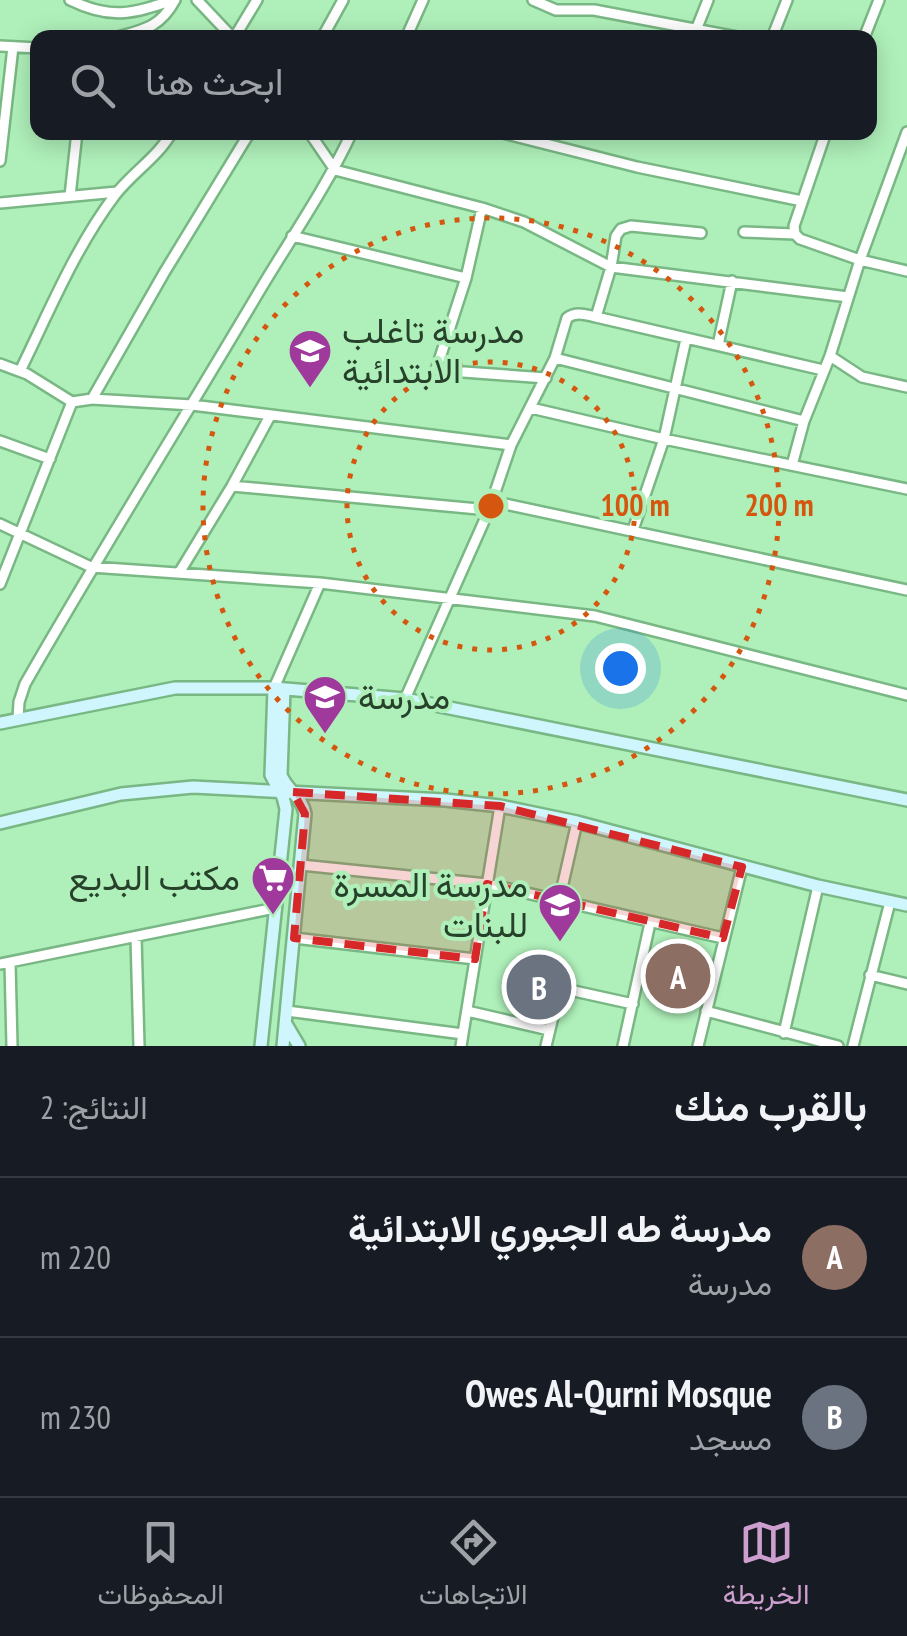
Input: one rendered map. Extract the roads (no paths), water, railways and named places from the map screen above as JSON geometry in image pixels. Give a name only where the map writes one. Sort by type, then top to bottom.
[{"type":"street","points":[[70,0],[102,14],[137,12],[174,0]]},
{"type":"street","points":[[146,30],[160,21],[174,0]]},
{"type":"street","points":[[197,0],[225,30]]},
{"type":"street","points":[[235,30],[257,0]]},
{"type":"street","points":[[326,30],[342,0]]},
{"type":"street","points":[[413,30],[423,0]]},
{"type":"street","points":[[533,0],[556,10],[594,10],[696,30],[708,0]]},
{"type":"street","points":[[594,10],[600,0]]},
{"type":"street","points":[[775,30],[787,0]]},
{"type":"street","points":[[867,30],[879,0]]},
{"type":"street","points":[[0,46],[30,48]]},
{"type":"street","points":[[0,161],[13,48]]},
{"type":"street","points":[[792,465],[860,260],[903,155],[907,132]]},
{"type":"street","points":[[70,196],[76,140]]},
{"type":"street","points":[[20,371],[87,236],[118,192],[168,140]]},
{"type":"street","points":[[92,399],[245,140]]},
{"type":"street","points":[[314,140],[335,170],[524,222],[611,267],[848,297]]},
{"type":"street","points":[[18,719],[25,684],[92,567],[335,170],[348,140]]},
{"type":"street","points":[[530,140],[636,167],[802,201]]},
{"type":"street","points":[[794,234],[823,140]]},
{"type":"street","points":[[0,203],[118,192]]},
{"type":"street","points":[[482,208],[466,278],[436,370],[546,378]]},
{"type":"street","points":[[596,318],[616,236],[624,227],[701,233]]},
{"type":"street","points":[[744,232],[794,234],[860,260],[907,271]]},
{"type":"street","points":[[292,236],[466,278]]},
{"type":"street","points":[[718,345],[732,281]]},
{"type":"street","points":[[405,699],[490,506],[511,445],[555,358],[567,318],[576,313],[823,370]]},
{"type":"street","points":[[633,530],[664,438],[686,339]]},
{"type":"street","points":[[830,356],[862,377],[907,387]]},
{"type":"street","points":[[555,358],[804,420]]},
{"type":"street","points":[[0,364],[20,371],[72,402],[92,399],[192,405],[511,445]]},
{"type":"street","points":[[0,584],[72,402]]},
{"type":"street","points":[[530,408],[907,488]]},
{"type":"street","points":[[180,573],[270,416]]},
{"type":"street","points":[[0,440],[50,459]]},
{"type":"street","points":[[232,486],[490,506],[633,530],[907,590]]},
{"type":"street","points":[[0,524],[92,567],[320,583],[595,616],[907,695]]},
{"type":"street","points":[[262,1046],[286,809],[280,770],[279,689],[320,583]]},
{"type":"street","points":[[0,722],[175,688],[279,689],[405,699],[907,800]]},
{"type":"street","points":[[0,823],[120,794],[193,787],[500,806],[907,905]]},
{"type":"street","points":[[283,1046],[304,809],[301,800],[286,792]]},
{"type":"street","points":[[461,1046],[500,806]]},
{"type":"street","points":[[559,901],[577,822]]},
{"type":"street","points":[[301,865],[488,884],[723,938]]},
{"type":"street","points":[[698,1046],[742,867]]},
{"type":"street","points":[[773,1046],[818,886]]},
{"type":"street","points":[[853,1046],[890,902]]},
{"type":"street","points":[[12,1046],[5,964],[275,908]]},
{"type":"street","points":[[623,1046],[650,923]]},
{"type":"street","points":[[136,938],[139,1046]]},
{"type":"street","points":[[294,938],[475,959]]},
{"type":"street","points":[[870,976],[907,984]]},
{"type":"street","points":[[546,1046],[558,996],[566,988],[633,1004]]},
{"type":"street","points":[[467,1011],[549,1030]]},
{"type":"street","points":[[706,1011],[838,1046]]},
{"type":"street","points":[[286,1018],[463,1034]]},
{"type":"street","points":[[286,1018],[298,1046]]},
{"type":"place","name":"مدرسة تاغلب الابتدائية","points":[[310,389]]},
{"type":"place","name":"مدرسة","points":[[325,735]]},
{"type":"place","name":"مكتب البديع","points":[[273,916]]},
{"type":"place","name":"مدرسة المسرة للبنات","points":[[560,943]]},
{"type":"place","name":"مدرسة طه الجبوري الابتدائية","points":[[678,976]]},
{"type":"place","name":"Owes Al-Qurni Mosque","points":[[539,987]]}]
